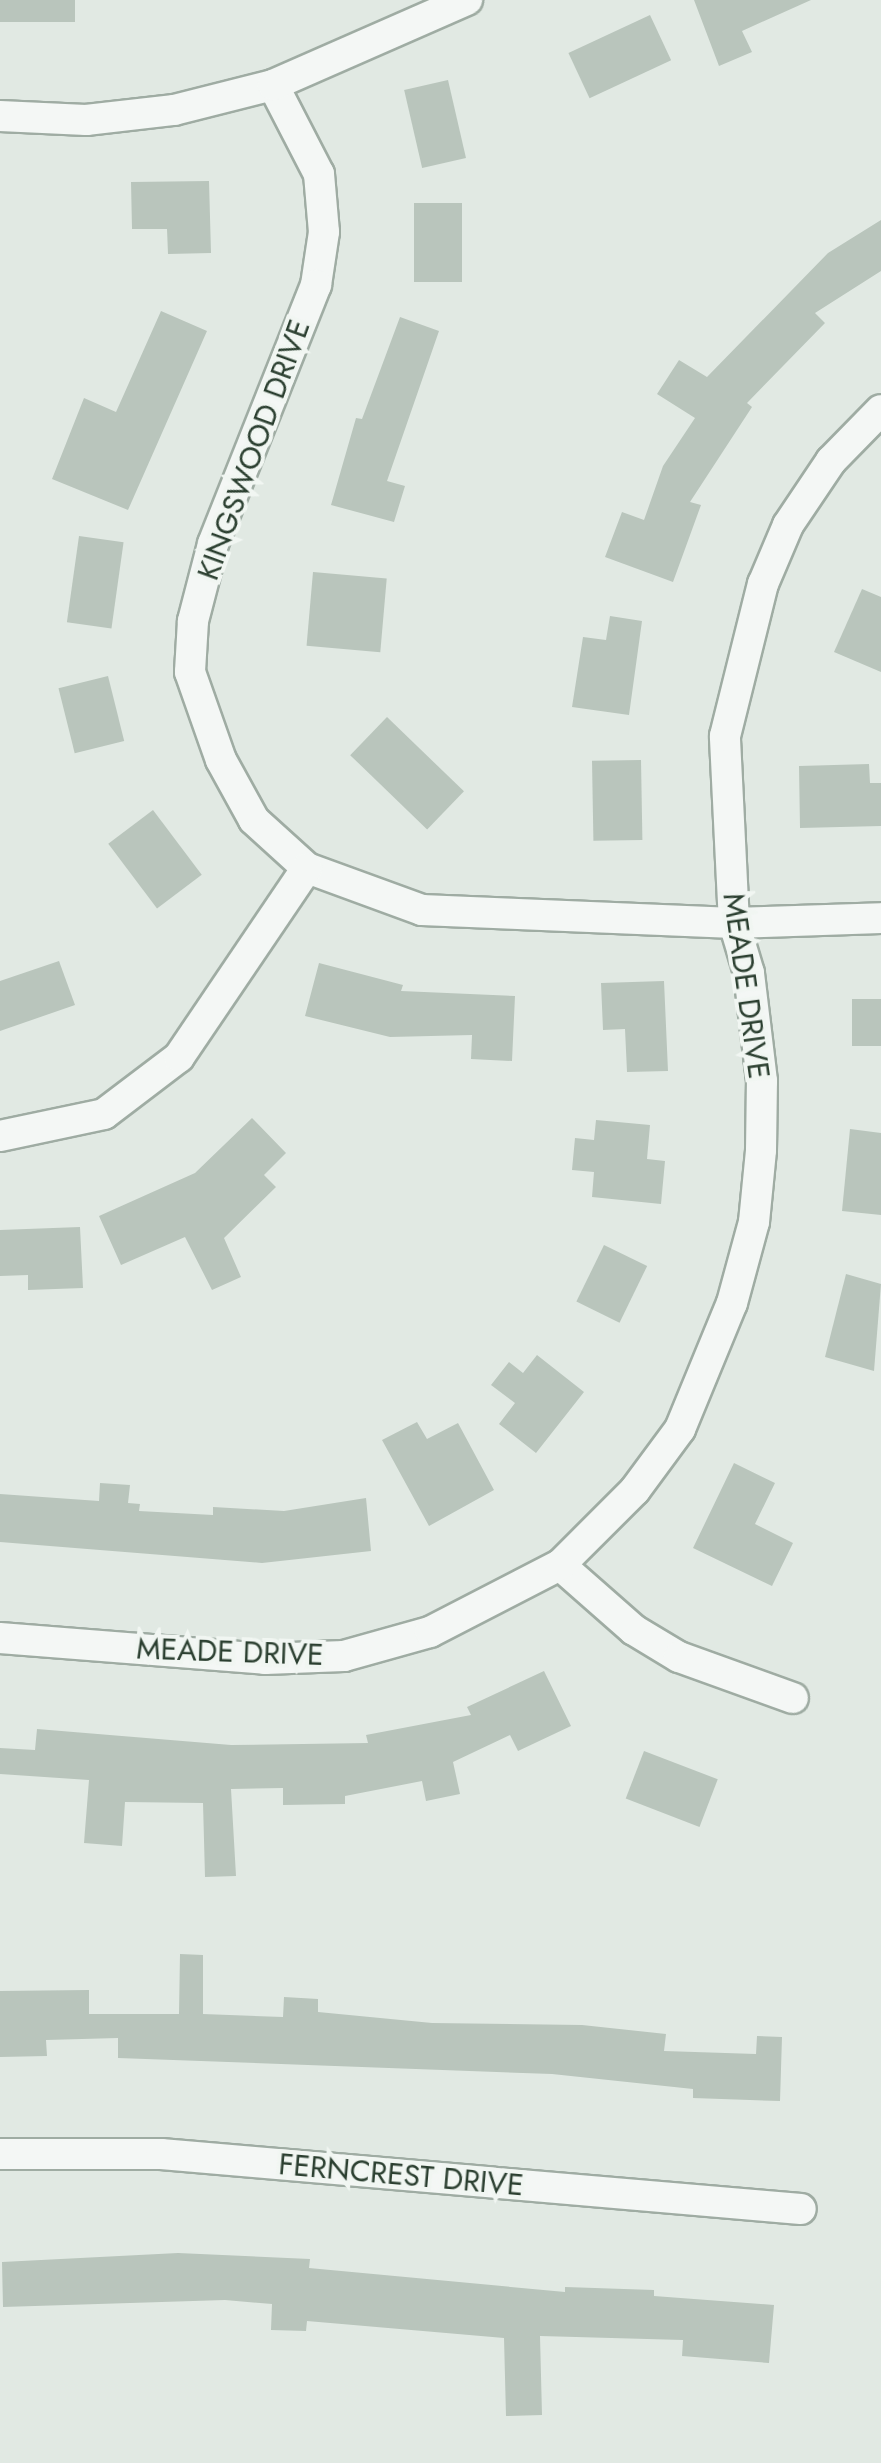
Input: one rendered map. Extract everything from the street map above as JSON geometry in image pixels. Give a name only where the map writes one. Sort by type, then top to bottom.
[{"type":"street","points":[[0,116],[104,118],[174,110],[273,85],[467,0]]},
{"type":"street","name":"KINGSWOOD DRIVE","points":[[273,85],[319,174],[324,232],[316,285],[213,544],[194,621],[190,672],[221,760],[254,820],[307,868],[422,910],[734,922],[881,918]]},
{"type":"street","name":"MEADE DRIVE","points":[[0,1638],[265,1659],[344,1656],[430,1632],[560,1565],[635,1490],[680,1429],[732,1303],[754,1222],[762,1099],[749,973],[734,922],[725,736],[741,660],[788,525],[831,461],[881,410]]},
{"type":"street","points":[[0,1136],[104,1114],[178,1057],[307,868]]},
{"type":"street","points":[[560,1565],[634,1630],[680,1657],[793,1698]]},
{"type":"street","name":"FERNCREST DRIVE","points":[[0,2154],[160,2154],[801,2209]]},
{"type":"building","points":[[0,0],[75,0],[75,22],[0,22]]},
{"type":"building","points":[[694,0],[811,0],[742,31],[752,52],[719,66]]},
{"type":"building","points":[[650,15],[671,60],[590,98],[568,53]]},
{"type":"building","points":[[448,80],[466,158],[422,168],[404,90]]},
{"type":"building","points":[[209,181],[211,253],[168,254],[167,229],[132,229],[131,182]]},
{"type":"building","points":[[414,203],[462,203],[462,282],[414,282]]},
{"type":"building","points":[[881,220],[881,271],[815,313],[825,323],[747,403],[752,407],[690,502],[701,505],[673,582],[605,557],[622,512],[644,520],[663,466],[695,418],[657,394],[679,360],[707,377],[828,253]]},
{"type":"building","points":[[161,311],[207,331],[128,510],[52,479],[84,398],[116,412]]},
{"type":"building","points":[[400,317],[439,331],[387,481],[405,486],[394,522],[331,505],[356,418],[362,419]]},
{"type":"building","points":[[79,536],[124,542],[111,628],[67,622]]},
{"type":"building","points":[[313,572],[387,578],[380,652],[307,646]]},
{"type":"building","points":[[862,589],[881,597],[881,672],[834,652]]},
{"type":"building","points":[[610,616],[642,621],[629,715],[572,707],[583,637],[606,640]]},
{"type":"building","points":[[108,676],[124,741],[75,753],[59,688]]},
{"type":"building","points":[[387,717],[464,791],[427,829],[350,755]]},
{"type":"building","points":[[641,760],[642,840],[593,841],[592,761]]},
{"type":"building","points":[[869,764],[870,783],[881,783],[881,826],[800,828],[799,766]]},
{"type":"building","points":[[153,810],[202,875],[157,908],[108,844]]},
{"type":"building","points":[[59,961],[75,1005],[0,1031],[0,981]]},
{"type":"building","points":[[319,963],[403,985],[401,991],[515,996],[512,1061],[471,1059],[472,1035],[390,1037],[305,1016]]},
{"type":"building","points":[[664,981],[668,1071],[627,1072],[625,1029],[603,1030],[601,983]]},
{"type":"building","points":[[852,999],[881,999],[881,1046],[852,1046]]},
{"type":"building","points":[[252,1118],[286,1153],[264,1175],[276,1187],[224,1238],[241,1277],[212,1290],[185,1237],[121,1265],[99,1216],[195,1173]]},
{"type":"building","points":[[596,1120],[650,1125],[647,1159],[665,1161],[661,1204],[592,1197],[594,1172],[572,1170],[575,1138],[594,1140]]},
{"type":"building","points":[[850,1129],[881,1133],[881,1215],[842,1211]]},
{"type":"building","points":[[80,1227],[83,1288],[28,1290],[28,1275],[0,1276],[0,1230]]},
{"type":"building","points":[[604,1245],[647,1266],[620,1323],[576,1302]]},
{"type":"building","points":[[846,1274],[881,1284],[874,1371],[825,1357]]},
{"type":"building","points":[[537,1355],[584,1392],[536,1453],[499,1424],[515,1403],[491,1385],[509,1362],[523,1373]]},
{"type":"building","points":[[417,1422],[427,1439],[458,1423],[494,1490],[429,1526],[382,1440]]},
{"type":"building","points":[[734,1463],[775,1483],[755,1524],[793,1543],[772,1586],[693,1548]]},
{"type":"building","points":[[100,1483],[130,1485],[128,1503],[140,1504],[139,1511],[213,1515],[213,1507],[284,1511],[366,1498],[371,1551],[262,1563],[0,1542],[0,1494],[99,1501]]},
{"type":"building","points":[[544,1671],[571,1726],[518,1751],[510,1735],[453,1762],[460,1794],[426,1801],[422,1781],[345,1796],[345,1804],[283,1805],[283,1788],[231,1789],[236,1876],[205,1877],[203,1803],[125,1802],[122,1846],[84,1843],[89,1780],[0,1774],[0,1748],[35,1750],[37,1729],[231,1745],[368,1743],[366,1735],[471,1715],[467,1707]]},
{"type":"building","points":[[644,1751],[718,1779],[699,1827],[626,1799]]},
{"type":"building","points":[[180,1954],[203,1955],[203,2014],[283,2017],[284,1997],[318,1999],[318,2012],[432,2023],[582,2025],[666,2034],[664,2051],[756,2054],[757,2036],[782,2037],[780,2101],[693,2098],[693,2089],[552,2074],[118,2058],[118,2038],[46,2040],[47,2056],[0,2057],[0,1991],[89,1990],[89,2014],[179,2014]]},
{"type":"building","points":[[178,2253],[310,2259],[309,2268],[565,2292],[565,2287],[654,2290],[654,2296],[774,2305],[769,2363],[682,2356],[683,2340],[540,2336],[542,2415],[506,2416],[504,2338],[307,2321],[306,2331],[271,2330],[272,2304],[225,2300],[3,2307],[2,2262]]}]
